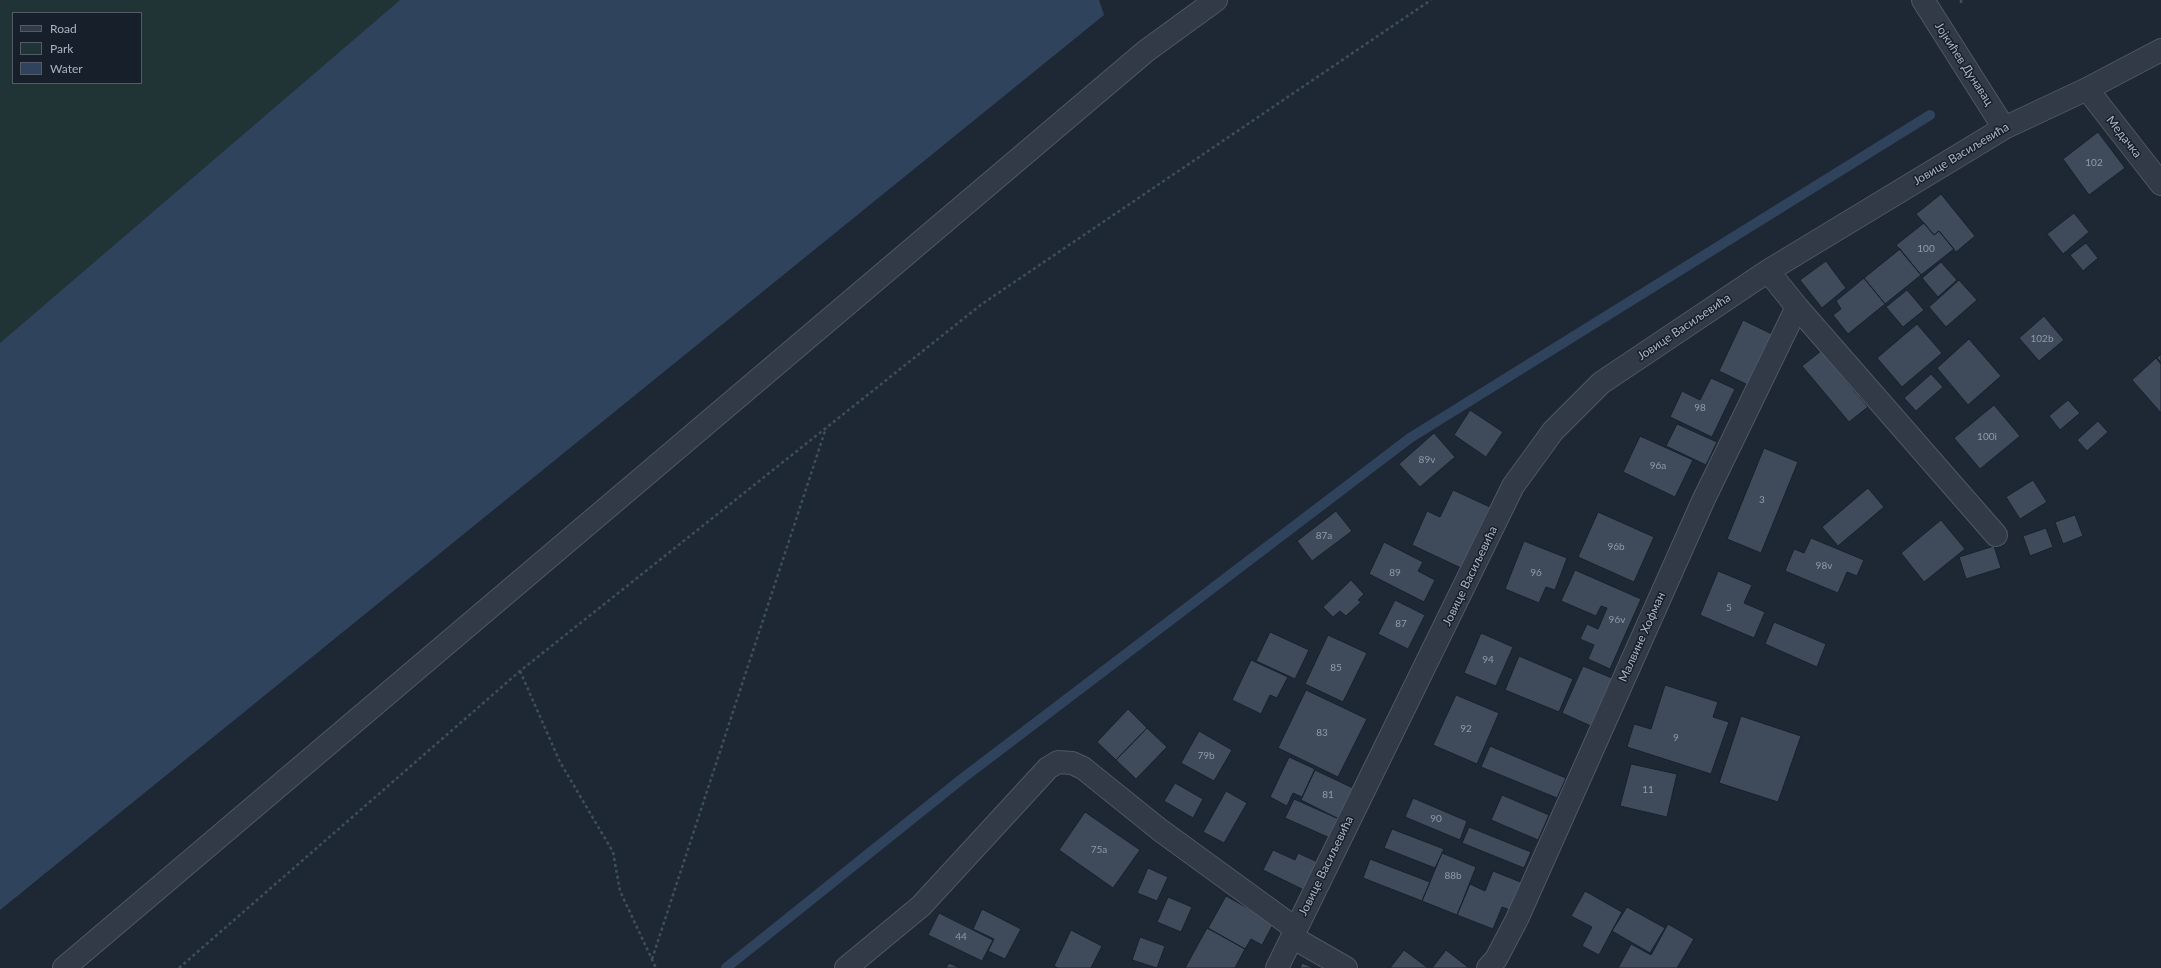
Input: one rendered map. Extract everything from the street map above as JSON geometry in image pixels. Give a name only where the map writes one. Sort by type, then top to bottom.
[{"type":"street","points":[[64,968],[1140,56],[1216,0]]},
{"type":"street","name":"Јојкићев Дунавац","points":[[1923,0],[2004,128]]},
{"type":"street","name":"Јовице Васиљевића","points":[[1277,968],[1513,486],[1553,431],[1601,383],[1768,270],[2004,128],[2087,89],[2161,50]]},
{"type":"street","name":"Медачка","points":[[2087,89],[2161,184]]},
{"type":"street","points":[[1768,270],[1797,307],[1996,535]]},
{"type":"street","name":"Малвине Хофман","points":[[1488,968],[1496,959],[1517,919],[1702,501],[1797,307]]},
{"type":"street","points":[[846,968],[921,906],[1048,768],[1058,762],[1072,763],[1083,768],[1160,830],[1294,933],[1346,968]]},
{"type":"path","points":[[179,968],[520,671],[982,304],[1431,0]]},
{"type":"path","points":[[652,959],[826,428]]},
{"type":"path","points":[[520,671],[560,762],[613,852],[620,891],[656,968]]},
{"type":"green space","points":[[0,0],[400,0],[0,343]]},
{"type":"water","points":[[400,0],[1099,0],[1104,15],[0,910],[0,343]]},
{"type":"building","points":[[2098,132],[2125,168],[2089,195],[2063,159]]},
{"type":"building","points":[[1941,194],[1975,236],[1956,252],[1939,231],[1934,235],[1916,214]]},
{"type":"building","points":[[2074,213],[2089,232],[2063,254],[2047,234]]},
{"type":"building","points":[[1924,223],[1934,235],[1939,231],[1954,249],[1921,275],[1896,245]]},
{"type":"building","points":[[2086,243],[2098,258],[2083,271],[2070,255]]},
{"type":"building","points":[[1900,249],[1921,275],[1885,304],[1864,278]]},
{"type":"building","points":[[1826,261],[1846,288],[1822,308],[1800,280]]},
{"type":"building","points":[[1941,262],[1957,280],[1938,297],[1922,278]]},
{"type":"building","points":[[1864,278],[1885,304],[1848,334],[1833,315],[1841,309],[1836,301]]},
{"type":"building","points":[[1959,280],[1977,300],[1946,327],[1929,307]]},
{"type":"building","points":[[1907,290],[1924,310],[1903,327],[1886,307]]},
{"type":"building","points":[[2044,316],[2064,340],[2039,361],[2019,338]]},
{"type":"building","points":[[1743,320],[1774,335],[1750,386],[1719,371]]},
{"type":"building","points":[[1917,324],[1942,353],[1902,387],[1877,358]]},
{"type":"building","points":[[1969,339],[2001,376],[1968,405],[1937,368]]},
{"type":"building","points":[[1821,351],[1868,407],[1849,422],[1802,366]]},
{"type":"building","points":[[2161,354],[2161,362],[2157,358]]},
{"type":"building","points":[[2156,358],[2161,364],[2161,413],[2132,380]]},
{"type":"building","points":[[1931,374],[1943,387],[1916,411],[1904,398]]},
{"type":"building","points":[[1711,378],[1735,389],[1712,437],[1670,417],[1682,391],[1700,400]]},
{"type":"building","points":[[2068,400],[2080,413],[2060,430],[2049,416]]},
{"type":"building","points":[[1994,405],[2020,436],[1980,469],[1954,438]]},
{"type":"building","points":[[1470,410],[1503,432],[1486,457],[1454,435]]},
{"type":"building","points":[[2098,421],[2108,432],[2087,451],[2077,440]]},
{"type":"building","points":[[1677,424],[1717,442],[1706,465],[1666,446]]},
{"type":"building","points":[[1434,433],[1455,457],[1420,487],[1399,464]]},
{"type":"building","points":[[1640,436],[1693,460],[1675,497],[1623,472]]},
{"type":"building","points":[[1764,448],[1798,462],[1761,553],[1727,539]]},
{"type":"building","points":[[2033,480],[2047,502],[2020,519],[2006,497]]},
{"type":"building","points":[[1868,488],[1884,507],[1838,546],[1822,527]]},
{"type":"building","points":[[1453,490],[1490,507],[1461,568],[1412,545],[1427,511],[1440,517]]},
{"type":"building","points":[[1336,511],[1352,531],[1312,561],[1297,541]]},
{"type":"building","points":[[1598,512],[1654,537],[1634,582],[1578,557]]},
{"type":"building","points":[[2075,515],[2083,536],[2063,544],[2055,522]]},
{"type":"building","points":[[1941,520],[1965,549],[1924,582],[1901,553]]},
{"type":"building","points":[[2046,528],[2053,547],[2030,556],[2023,536]]},
{"type":"building","points":[[1811,538],[1864,560],[1857,576],[1847,572],[1838,593],[1785,571],[1794,549],[1804,553]]},
{"type":"building","points":[[1524,541],[1567,558],[1555,590],[1546,587],[1539,603],[1505,589]]},
{"type":"building","points":[[1384,542],[1423,562],[1418,571],[1435,580],[1424,602],[1369,574]]},
{"type":"building","points":[[1994,546],[2001,568],[1966,579],[1959,557]]},
{"type":"building","points":[[1575,570],[1641,599],[1610,669],[1588,659],[1594,645],[1580,639],[1587,624],[1598,629],[1607,608],[1601,606],[1596,616],[1561,601]]},
{"type":"building","points":[[1718,571],[1752,585],[1744,603],[1765,612],[1754,638],[1700,615]]},
{"type":"building","points":[[1351,580],[1364,594],[1358,600],[1361,602],[1346,616],[1340,611],[1333,617],[1323,607]]},
{"type":"building","points":[[1395,600],[1425,615],[1408,649],[1378,634]]},
{"type":"building","points":[[1774,622],[1826,644],[1817,667],[1765,644]]},
{"type":"building","points":[[1270,632],[1309,650],[1295,679],[1256,661]]},
{"type":"building","points":[[1481,633],[1513,647],[1496,686],[1464,673]]},
{"type":"building","points":[[1328,635],[1367,653],[1343,702],[1305,684]]},
{"type":"building","points":[[1519,656],[1573,679],[1559,712],[1505,690]]},
{"type":"building","points":[[1251,660],[1288,677],[1277,698],[1270,695],[1261,714],[1232,700]]},
{"type":"building","points":[[1583,666],[1612,678],[1591,726],[1562,713]]},
{"type":"building","points":[[1665,685],[1718,702],[1713,717],[1729,722],[1711,774],[1627,747],[1634,724],[1651,729]]},
{"type":"building","points":[[1306,690],[1367,719],[1338,777],[1278,748]]},
{"type":"building","points":[[1456,695],[1499,713],[1477,764],[1433,745]]},
{"type":"building","points":[[1128,709],[1147,728],[1116,760],[1097,742]]},
{"type":"building","points":[[1741,716],[1801,736],[1778,802],[1719,783]]},
{"type":"building","points":[[1147,728],[1167,747],[1136,779],[1116,760]]},
{"type":"building","points":[[1199,731],[1232,750],[1214,781],[1181,763]]},
{"type":"building","points":[[1490,746],[1566,778],[1557,798],[1481,767]]},
{"type":"building","points":[[1289,757],[1315,769],[1302,797],[1293,793],[1287,806],[1270,797]]},
{"type":"building","points":[[1631,764],[1677,774],[1667,817],[1620,806]]},
{"type":"building","points":[[1315,770],[1355,789],[1341,820],[1301,800]]},
{"type":"building","points":[[1175,783],[1203,799],[1193,818],[1164,801]]},
{"type":"building","points":[[1226,791],[1247,803],[1224,843],[1203,832]]},
{"type":"building","points":[[1502,795],[1549,815],[1538,840],[1491,820]]},
{"type":"building","points":[[1413,798],[1467,821],[1460,840],[1405,817]]},
{"type":"building","points":[[1294,799],[1341,820],[1332,839],[1285,818]]},
{"type":"building","points":[[1085,812],[1140,850],[1113,888],[1059,850]]},
{"type":"building","points":[[1469,827],[1531,852],[1524,868],[1462,843]]},
{"type":"building","points":[[1392,829],[1444,849],[1435,868],[1384,848]]},
{"type":"building","points":[[1273,850],[1295,860],[1298,853],[1320,863],[1306,891],[1263,870]]},
{"type":"building","points":[[1442,853],[1476,867],[1457,915],[1422,901]]},
{"type":"building","points":[[1370,859],[1430,882],[1422,901],[1363,878]]},
{"type":"building","points":[[1148,868],[1168,877],[1157,901],[1137,893]]},
{"type":"building","points":[[1493,871],[1523,883],[1512,911],[1502,907],[1493,929],[1457,915],[1470,884],[1485,891]]},
{"type":"building","points":[[1585,891],[1622,912],[1599,955],[1582,946],[1592,927],[1571,916]]},
{"type":"building","points":[[1226,896],[1274,923],[1262,945],[1251,939],[1245,949],[1208,928]]},
{"type":"building","points":[[1168,897],[1192,907],[1181,932],[1157,922]]},
{"type":"building","points":[[1627,907],[1665,928],[1650,953],[1612,931]]},
{"type":"building","points":[[982,909],[1021,929],[1005,959],[988,951],[994,939],[973,929]]},
{"type":"building","points":[[939,913],[993,940],[982,961],[928,935]]},
{"type":"building","points":[[1668,924],[1694,939],[1677,968],[1618,968],[1631,944],[1651,955]]},
{"type":"building","points":[[1207,928],[1245,949],[1235,968],[1185,968]]},
{"type":"building","points":[[1071,930],[1102,946],[1091,968],[1058,968],[1054,966]]},
{"type":"building","points":[[1140,937],[1165,946],[1157,968],[1132,960]]},
{"type":"building","points":[[1404,950],[1428,968],[1390,968]]},
{"type":"building","points":[[1446,950],[1469,968],[1432,968]]},
{"type":"building","points":[[949,963],[960,968],[946,968]]},
{"type":"building","points":[[1302,963],[1314,968],[1300,968]]},
{"type":"waterway","points":[[726,968],[963,778],[1410,438],[1930,115]]}]
